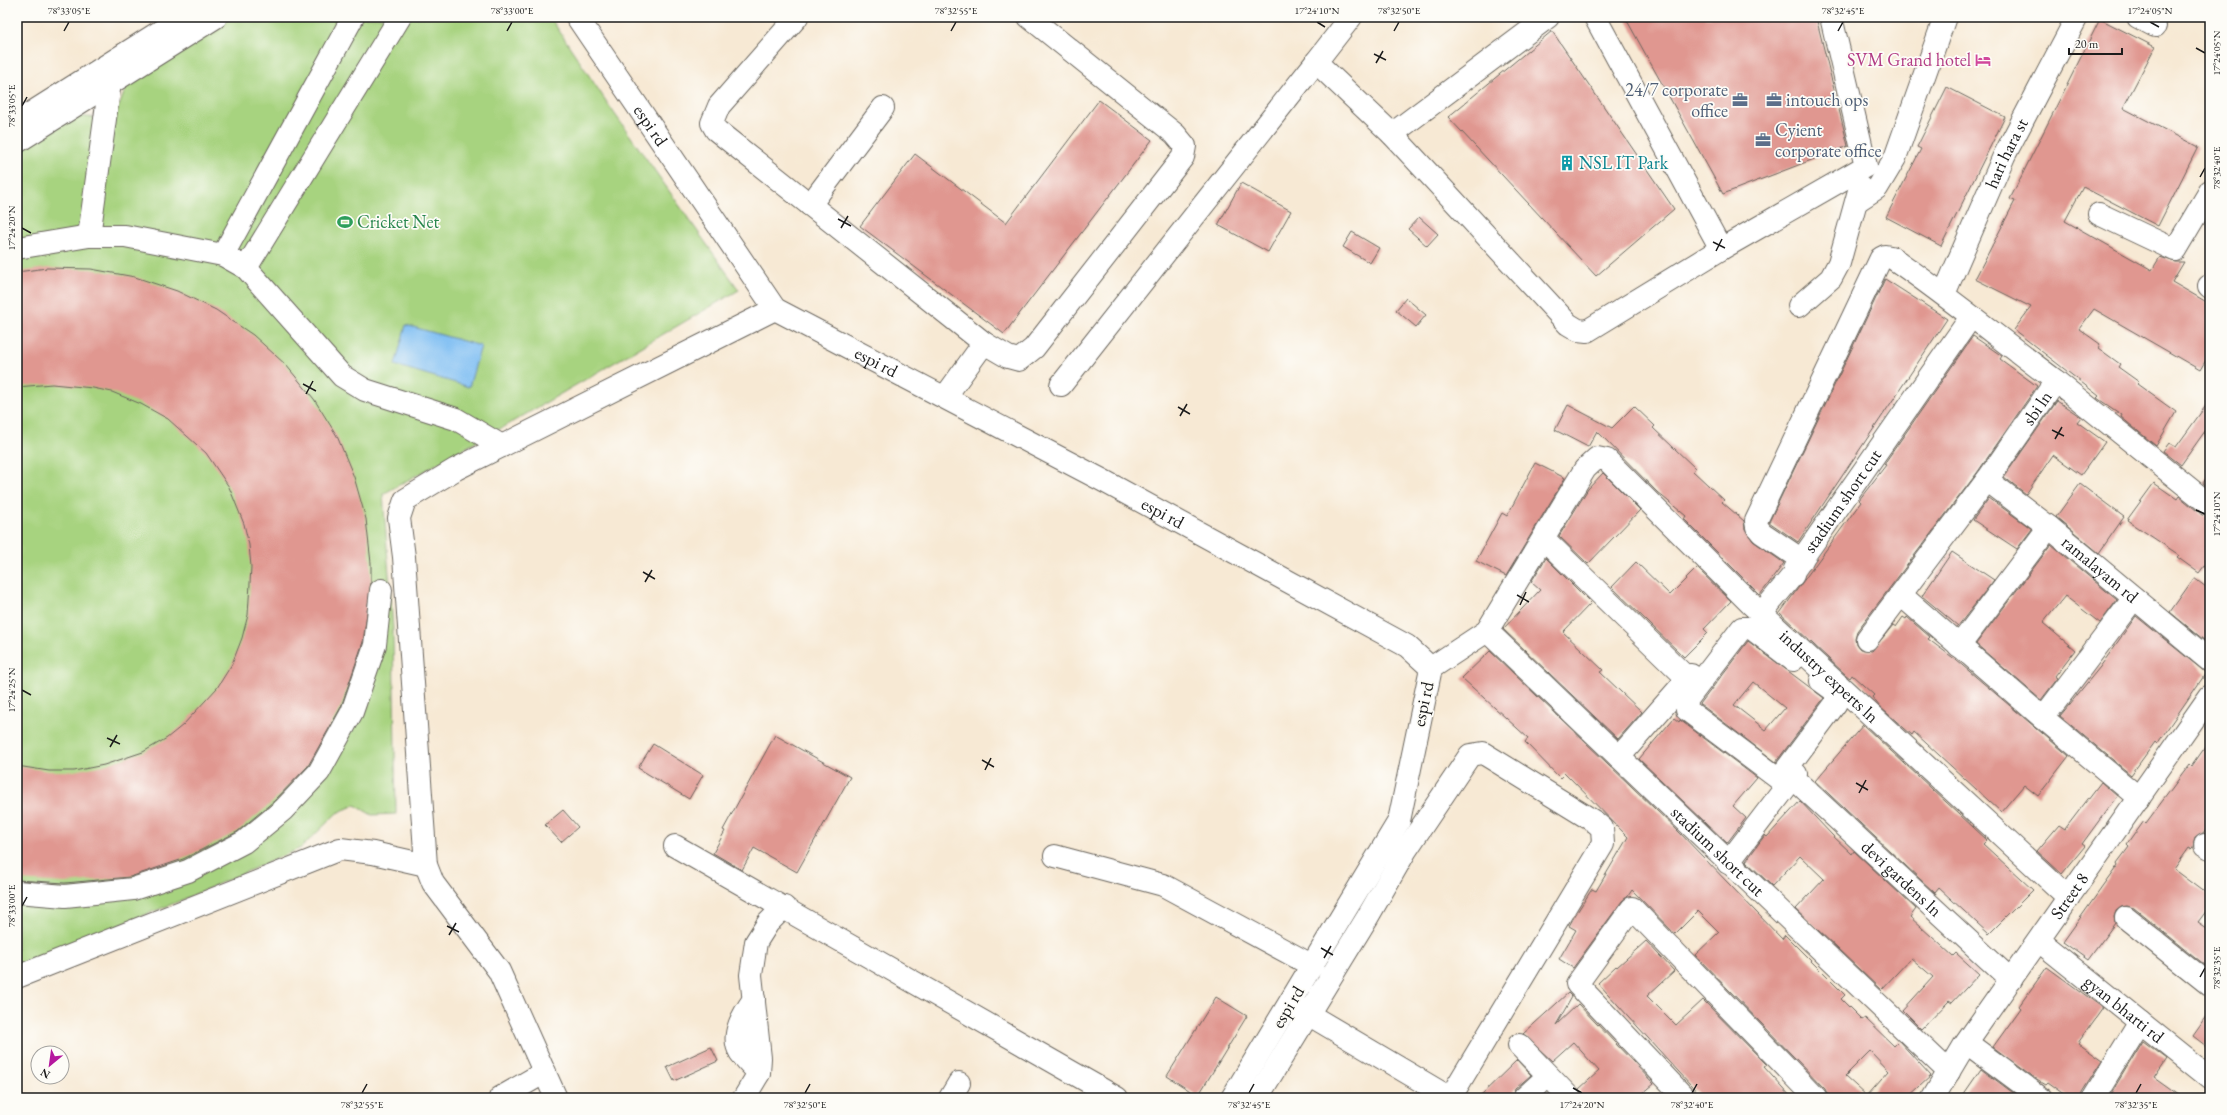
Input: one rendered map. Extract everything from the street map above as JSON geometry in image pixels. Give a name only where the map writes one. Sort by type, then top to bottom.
[{"type":"street","points":[[17,122],[183,17]]},
{"type":"street","points":[[17,142],[216,17]]},
{"type":"street","points":[[223,255],[353,17]]},
{"type":"street","points":[[246,268],[400,17]]},
{"type":"street","name":"espi rd","points":[[576,17],[775,309],[1102,480],[1407,646],[1431,668],[1399,821],[1397,845],[1358,913],[1313,966],[1232,1098]]},
{"type":"street","points":[[797,17],[719,106],[712,123],[716,130],[984,344],[1008,357],[1020,360],[1034,348],[1183,157],[1185,146],[1175,134],[1029,17]]},
{"type":"street","points":[[1061,386],[1351,17]]},
{"type":"street","points":[[1392,134],[1548,17]]},
{"type":"street","points":[[1595,17],[1721,249]]},
{"type":"street","points":[[1799,306],[1831,278],[1839,263],[1864,173],[1832,17]]},
{"type":"street","points":[[1316,62],[1392,134],[1568,324],[1578,330],[1587,331],[1721,249],[1864,173],[1874,173],[1880,165],[1932,17]]},
{"type":"street","points":[[1857,201],[1877,188],[1895,158],[1945,17]]},
{"type":"street","name":"hari hara st","points":[[1944,294],[2004,156],[2077,17]]},
{"type":"street","points":[[89,236],[113,62]]},
{"type":"street","points":[[810,205],[883,108]]},
{"type":"street","points":[[2099,214],[2175,250],[2210,191]]},
{"type":"street","points":[[17,248],[89,236],[125,236],[223,255],[246,268],[342,376],[366,390],[456,419],[502,446]]},
{"type":"street","name":"stadium short cut","points":[[1944,294],[1891,257],[1886,256],[1878,263],[1756,521],[1757,527],[1762,533],[1797,568],[1971,317]]},
{"type":"street","points":[[1944,294],[1971,317],[2056,381]]},
{"type":"street","points":[[556,1098],[498,970],[433,883],[426,865],[404,557],[399,518],[405,500],[456,470],[775,309]]},
{"type":"street","points":[[945,397],[984,344]]},
{"type":"street","name":"sbi ln","points":[[1867,639],[1987,480],[2056,381],[2210,505]]},
{"type":"street","name":"industry experts ln","points":[[1544,539],[1591,462],[1597,458],[1607,460],[1757,609],[2069,898]]},
{"type":"street","name":"ramalayam rd","points":[[1987,480],[2049,527],[2210,661]]},
{"type":"street","points":[[1959,646],[2049,527]]},
{"type":"street","points":[[1431,668],[1487,631],[1544,539],[1688,679]]},
{"type":"street","points":[[1619,757],[1679,701],[1688,679],[1797,568]]},
{"type":"street","points":[[17,892],[65,896],[133,889],[188,871],[244,842],[283,810],[319,772],[352,712],[375,645],[381,590]]},
{"type":"street","points":[[1901,595],[2043,718],[2139,798]]},
{"type":"street","points":[[2043,718],[2134,598]]},
{"type":"street","points":[[1679,701],[1686,701],[1742,628],[1746,627],[1751,628],[1836,692],[1836,703],[1786,780],[1728,863]]},
{"type":"street","name":"stadium short cut","points":[[1487,631],[1728,863],[1949,1072]]},
{"type":"street","name":"Street 8","points":[[1933,1098],[1967,1043],[2210,696]]},
{"type":"street","points":[[1786,780],[1854,698]]},
{"type":"street","name":"devi gardens ln","points":[[1679,701],[1687,710],[1786,780],[2011,980]]},
{"type":"street","points":[[1290,1003],[1450,1098],[1603,844],[1603,836],[1602,828],[1595,822],[1482,753],[1476,753],[1470,755],[1397,845]]},
{"type":"street","points":[[675,846],[1117,1098]]},
{"type":"street","points":[[17,977],[340,849],[373,853],[426,865]]},
{"type":"street","points":[[1055,856],[1163,885],[1313,966]]},
{"type":"street","points":[[744,1098],[759,1073],[760,1058],[751,975],[756,942],[768,923],[784,907]]},
{"type":"street","points":[[1685,1098],[1577,984],[1632,908],[1816,1098]]},
{"type":"street","points":[[1256,1098],[1308,1015],[1358,913]]},
{"type":"street","points":[[2126,918],[2210,985]]},
{"type":"street","name":"gyan bharti rd","points":[[2039,940],[2210,1078]]},
{"type":"street","points":[[2093,1098],[2140,1022]]},
{"type":"street","points":[[1967,1043],[2042,1098]]},
{"type":"street","points":[[1519,1046],[1570,1098]]},
{"type":"street","points":[[500,1098],[545,1072]]},
{"type":"street","points":[[1524,1098],[1548,1076]]},
{"type":"green space","points":[[216,17],[550,17],[612,110],[739,290],[521,417],[383,494],[393,629],[396,814],[372,815],[355,805],[337,813],[301,848],[175,903],[17,966],[17,152],[74,116],[114,119],[132,72]]},
{"type":"water","points":[[406,325],[481,346],[469,387],[395,365]]},
{"type":"building","points":[[1625,17],[1816,17],[1848,146],[1723,194]]},
{"type":"building","points":[[2100,19],[2155,47],[2123,108],[2198,147],[2158,226],[2083,187],[2065,221],[2152,270],[2160,257],[2175,262],[2184,262],[2172,282],[2210,304],[2210,353],[2200,370],[2094,309],[2079,329],[2100,344],[2098,348],[2120,364],[2118,367],[2139,382],[2137,384],[2176,412],[2156,446],[2121,417],[2122,415],[2097,398],[2099,396],[2014,330],[2031,307],[1975,279],[2015,201],[2010,199]]},
{"type":"building","name":"NSL IT Park","points":[[1552,31],[1674,209],[1596,276],[1448,117]]},
{"type":"building","points":[[1947,87],[2005,117],[1941,246],[1886,217],[1921,149],[1917,147]]},
{"type":"building","points":[[1099,100],[1152,140],[1004,334],[860,226],[915,154],[1006,223]]},
{"type":"building","points":[[1241,183],[1291,211],[1268,252],[1218,225]]},
{"type":"building","points":[[1419,217],[1438,234],[1427,246],[1408,229]]},
{"type":"building","points":[[1352,232],[1379,248],[1370,263],[1343,247]]},
{"type":"building","points":[[47,268],[91,269],[135,277],[177,291],[216,310],[253,335],[286,365],[314,399],[337,436],[354,477],[366,519],[371,563],[371,583],[363,642],[341,707],[308,766],[274,801],[237,832],[183,859],[130,877],[65,883],[17,880],[17,766],[49,771],[74,771],[104,765],[143,752],[167,738],[183,725],[217,688],[232,664],[242,638],[248,615],[251,567],[249,545],[244,524],[229,487],[206,453],[168,419],[141,404],[112,392],[93,388],[52,384],[17,387],[17,272]]},
{"type":"building","points":[[1885,279],[1947,319],[1798,542],[1769,522]]},
{"type":"building","points":[[1406,298],[1426,315],[1416,327],[1396,310]]},
{"type":"building","points":[[1973,336],[2002,356],[2000,359],[2037,386],[1977,473],[1857,631],[1855,638],[1856,644],[1860,649],[1872,651],[1893,625],[1896,627],[1903,617],[1906,619],[1907,617],[1930,637],[1928,639],[1956,660],[2069,756],[2038,796],[2024,785],[2001,812],[1914,732],[1912,735],[1880,707],[1872,697],[1874,695],[1852,675],[1850,678],[1846,675],[1780,613],[1861,502],[1859,500],[1886,465],[1884,464]]},
{"type":"building","points":[[2210,400],[2210,424],[2181,465],[2163,451],[2169,443],[2176,447]]},
{"type":"building","points":[[2057,401],[2081,417],[2077,422],[2105,442],[2081,475],[2053,455],[2026,494],[2004,477]]},
{"type":"building","points":[[1568,405],[1612,428],[1634,406],[1655,426],[1653,428],[1695,468],[1693,471],[1724,500],[1722,502],[1744,521],[1745,529],[1753,541],[1784,563],[1760,595],[1684,519],[1686,516],[1657,492],[1597,431],[1588,447],[1555,430]]},
{"type":"building","points":[[1535,463],[1565,478],[1506,576],[1476,561],[1502,513],[1507,516]]},
{"type":"building","points":[[2210,472],[2210,489],[2203,483]]},
{"type":"building","points":[[1603,473],[1640,510],[1588,564],[1559,536],[1588,489]]},
{"type":"building","points":[[2154,483],[2177,499],[2179,496],[2202,515],[2210,517],[2210,558],[2199,573],[2177,557],[2179,555],[2127,520]]},
{"type":"building","points":[[2080,484],[2124,517],[2099,553],[2056,517]]},
{"type":"building","points":[[1989,498],[2032,529],[2017,549],[1973,520]]},
{"type":"building","points":[[2051,545],[2117,600],[2100,623],[2065,596],[2043,623],[2075,650],[2055,676],[2058,678],[2041,700],[1976,644]]},
{"type":"building","points":[[1952,552],[1994,580],[1958,626],[1922,596]]},
{"type":"building","points":[[1546,558],[1591,603],[1563,632],[1603,670],[1600,672],[1642,712],[1618,739],[1503,629],[1540,590],[1531,582]]},
{"type":"building","points":[[1636,562],[1670,595],[1697,568],[1731,601],[1704,629],[1708,633],[1684,657],[1612,587]]},
{"type":"building","points":[[2194,578],[2210,590],[2210,645],[2170,612]]},
{"type":"building","points":[[2136,616],[2206,673],[2157,744],[2155,742],[2131,775],[2060,716],[2100,667]]},
{"type":"building","points":[[1748,641],[1824,698],[1776,762],[1700,704]],"holes":[[[1753,682],[1785,708],[1766,730],[1734,705]]]},
{"type":"building","points":[[1490,651],[1678,831],[1782,939],[1785,935],[1845,995],[1841,999],[1862,1020],[1865,1018],[1894,1046],[1899,1041],[1931,1076],[1907,1098],[1829,1098],[1825,1089],[1695,955],[1719,932],[1698,911],[1675,934],[1632,890],[1622,901],[1573,968],[1559,959],[1576,930],[1569,926],[1574,917],[1592,889],[1596,891],[1628,837],[1565,773],[1560,778],[1525,742],[1528,738],[1462,678]],"holes":[[[1870,1051],[1889,1071],[1867,1096],[1845,1076]]]},
{"type":"building","points":[[1674,718],[1679,722],[1680,720],[1757,778],[1733,806],[1746,818],[1727,843],[1639,759]]},
{"type":"building","points":[[1863,725],[1987,840],[1983,844],[2033,890],[1989,934],[1939,888],[1935,893],[1815,781]]},
{"type":"building","points":[[775,735],[850,777],[797,872],[754,848],[742,870],[713,853],[725,831],[723,830]]},
{"type":"building","points":[[2210,740],[2210,823],[2203,833],[2195,838],[2193,847],[2191,849],[2189,848],[2174,869],[2210,896],[2210,906],[2198,922],[2210,930],[2210,969],[2134,908],[2127,906],[2121,907],[2116,911],[2114,917],[2115,923],[2088,960],[2063,942],[2118,865],[2117,863],[2129,847],[2127,845],[2144,821],[2146,823],[2190,764],[2192,766]]},
{"type":"building","points":[[653,744],[703,775],[689,799],[638,768]]},
{"type":"building","points":[[2101,782],[2117,796],[2082,844],[2085,846],[2062,874],[2037,851],[2059,825],[2065,829]]},
{"type":"building","points":[[1800,801],[1852,854],[1854,851],[1916,909],[1910,917],[1953,956],[1956,953],[1979,974],[1952,1003],[1949,1001],[1922,1029],[1903,1010],[1933,977],[1911,958],[1881,990],[1796,909],[1824,879],[1800,856],[1772,886],[1746,861],[1765,835],[1767,837]]},
{"type":"building","points":[[563,810],[578,827],[561,842],[545,825]]},
{"type":"building","points":[[1646,941],[1674,971],[1647,996],[1676,1025],[1703,1000],[1767,1065],[1764,1067],[1792,1098],[1703,1098],[1598,983]]},
{"type":"building","points":[[2047,967],[2103,1008],[2078,1043],[2102,1060],[2082,1091],[2081,1098],[2069,1098],[2047,1082],[2045,1084],[2035,1078],[1993,1047],[2021,1008],[2019,1006]]},
{"type":"building","points":[[1568,993],[1572,997],[1556,1025],[1578,1004],[1654,1084],[1637,1098],[1582,1098],[1579,1089],[1599,1071],[1573,1042],[1552,1061],[1523,1034]]},
{"type":"building","points":[[1216,997],[1247,1016],[1198,1096],[1167,1076]]},
{"type":"building","points":[[2210,1012],[2210,1049],[2193,1036]]},
{"type":"building","points":[[2143,1041],[2167,1059],[2154,1078],[2182,1098],[2108,1098]]},
{"type":"building","points":[[711,1047],[718,1061],[674,1081],[667,1067]]},
{"type":"building","points":[[1517,1060],[1531,1075],[1515,1089],[1512,1098],[1478,1098]]},
{"type":"building","points":[[1981,1069],[2020,1098],[1961,1098]]},
{"type":"place","name":"SVM Grand hotel","points":[[1983,60]]},
{"type":"place","name":"24/7 corporate office","points":[[1740,100]]},
{"type":"place","name":"intouch ops","points":[[1774,100]]},
{"type":"place","name":"Cyient corporate office","points":[[1763,140]]},
{"type":"place","name":"NSL IT Park","points":[[1567,163]]},
{"type":"place","name":"Cricket Net","points":[[345,222]]}]
